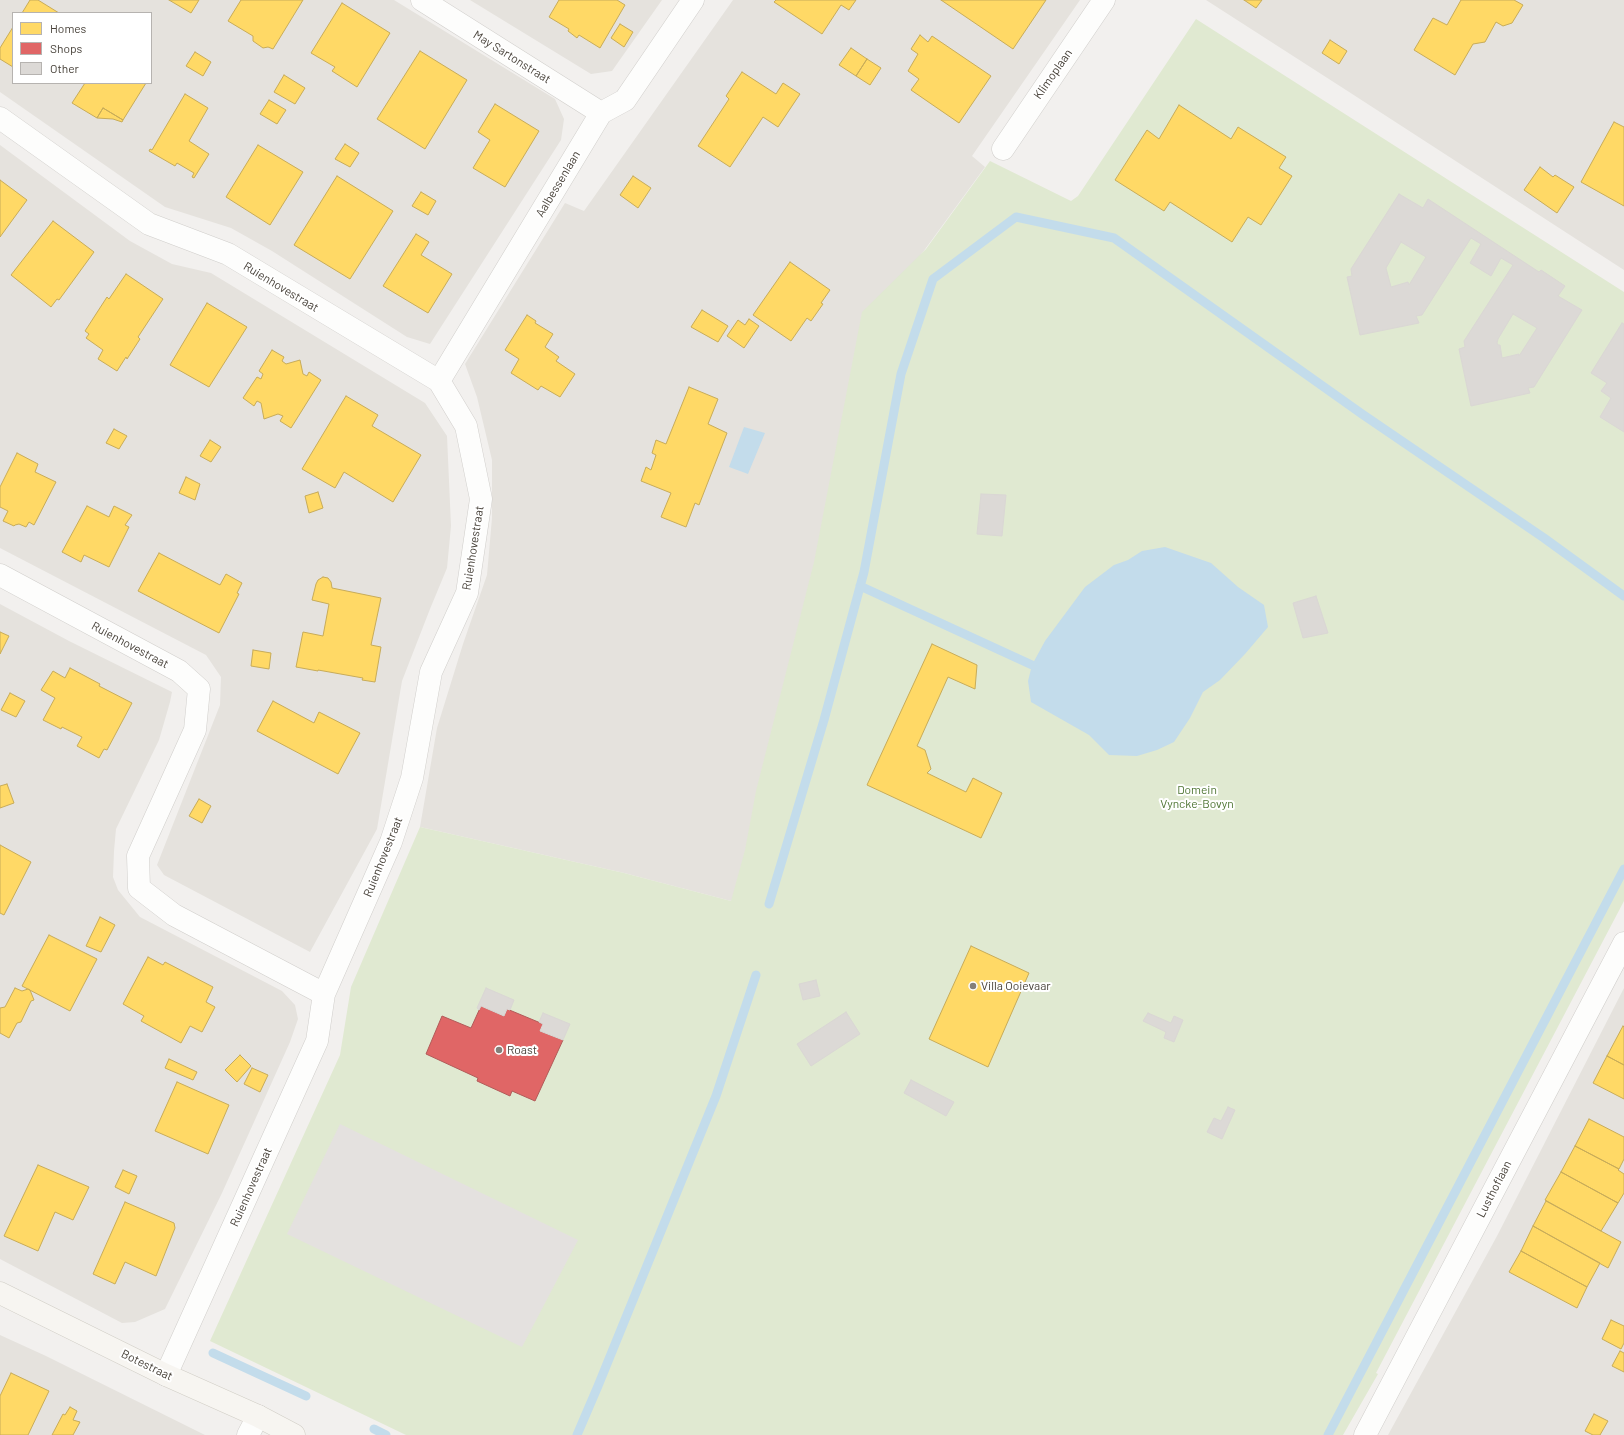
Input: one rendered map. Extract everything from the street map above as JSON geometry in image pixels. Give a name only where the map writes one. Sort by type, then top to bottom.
[{"type":"street","name":"May Sartonstraat","points":[[422,0],[601,114]]},
{"type":"street","name":"Aalbessenlaan","points":[[439,381],[601,114],[625,100],[693,0]]},
{"type":"street","name":"Klimoplaan","points":[[1003,149],[1104,0]]},
{"type":"street","name":"Ruienhovestraat","points":[[0,118],[149,224],[228,254],[439,381],[466,426],[481,499],[467,594],[431,672],[412,778],[391,842],[324,994],[317,1041],[166,1375]]},
{"type":"street","name":"Ruienhovestraat","points":[[0,575],[179,671],[199,689],[195,730],[138,856],[139,888],[174,915],[324,994]]},
{"type":"street","name":"Lusthoflaan","points":[[1365,1435],[1624,943]]},
{"type":"street","name":"Botestraat","points":[[0,1293],[166,1375],[253,1426],[294,1435]]},
{"type":"shaded area","points":[[0,0],[394,0],[555,99],[564,119],[561,140],[430,344],[407,337],[272,251],[231,228],[165,207],[0,92]]},
{"type":"shaded area","points":[[470,0],[662,0],[612,71],[591,74]]},
{"type":"shaded area","points":[[733,0],[1080,0],[972,156],[985,167],[880,311],[802,620],[737,900],[731,901],[624,873],[420,827],[437,728],[463,644],[487,575],[492,518],[492,460],[477,397],[465,364],[565,203],[584,211]]},
{"type":"shaded area","points":[[1206,0],[1624,0],[1624,270],[1346,90]]},
{"type":"shaded area","points":[[0,145],[130,241],[172,264],[211,273],[425,403],[447,436],[451,526],[447,568],[402,681],[377,829],[310,952],[164,875],[157,865],[220,705],[221,677],[206,655],[0,548]]},
{"type":"shaded area","points":[[0,604],[69,641],[172,692],[159,740],[116,829],[113,877],[118,890],[140,917],[282,991],[295,1005],[298,1019],[290,1042],[222,1193],[165,1309],[135,1322],[122,1323],[0,1259]]},
{"type":"shaded area","points":[[1624,988],[1624,1435],[1388,1435],[1497,1236]]},
{"type":"shaded area","points":[[340,1124],[578,1240],[522,1347],[287,1234]]},
{"type":"shaded area","points":[[0,1335],[46,1356],[205,1435],[0,1435]]},
{"type":"green space","name":"Domein Vyncke-Bovyn","points":[[1196,19],[1624,292],[1624,901],[1376,1373],[1378,1374],[1343,1435],[406,1435],[210,1341],[340,1055],[351,987],[420,827],[624,873],[731,901],[745,850],[756,791],[814,562],[862,312],[926,249],[990,161],[1071,201],[1078,196]]},
{"type":"water","points":[[744,427],[765,433],[748,474],[729,467]]},
{"type":"water","points":[[1165,547],[1211,563],[1238,587],[1264,605],[1268,627],[1220,680],[1203,692],[1190,718],[1174,742],[1157,750],[1137,756],[1109,755],[1089,735],[1031,702],[1028,681],[1032,665],[1045,641],[1085,587],[1114,565],[1128,560],[1142,551]]},
{"type":"building: Homes","points":[[30,0],[38,0],[57,12],[23,12]]},
{"type":"building: Homes","points":[[169,0],[199,0],[191,13]]},
{"type":"building: Homes","points":[[241,0],[303,0],[273,49],[268,47],[263,48],[253,41],[253,36],[228,21]]},
{"type":"building: Homes","points":[[559,0],[617,0],[625,5],[600,48],[579,35],[577,38],[568,31],[569,29],[549,17]]},
{"type":"building: Homes","points":[[776,0],[856,0],[849,10],[841,5],[822,34],[774,2]]},
{"type":"building: Homes","points":[[941,0],[1046,0],[1013,49]]},
{"type":"building: Homes","points":[[1244,0],[1262,0],[1256,8]]},
{"type":"building: Homes","points":[[1461,0],[1514,0],[1523,5],[1512,23],[1503,26],[1496,22],[1485,42],[1473,44],[1455,75],[1414,50],[1433,18],[1447,25]]},
{"type":"building: Homes","points":[[342,3],[390,33],[357,87],[332,71],[335,67],[311,53]]},
{"type":"building: Homes","points":[[620,24],[633,32],[624,47],[611,38]]},
{"type":"building: Homes","points":[[12,29],[12,66],[0,59],[0,48]]},
{"type":"building: Homes","points":[[920,35],[928,42],[932,36],[991,76],[959,123],[911,90],[919,79],[908,71],[918,54],[911,49]]},
{"type":"building: Homes","points":[[1330,40],[1347,51],[1339,64],[1322,53]]},
{"type":"building: Homes","points":[[851,48],[867,59],[856,76],[839,65]]},
{"type":"building: Homes","points":[[420,51],[467,80],[425,149],[377,119]]},
{"type":"building: Homes","points":[[195,52],[211,62],[203,76],[186,66]]},
{"type":"building: Homes","points":[[867,59],[881,68],[870,85],[856,76]]},
{"type":"building: Homes","points":[[742,72],[776,94],[783,83],[800,94],[778,127],[763,117],[730,167],[698,146],[729,99],[726,96]]},
{"type":"building: Homes","points":[[284,75],[305,88],[295,104],[274,92]]},
{"type":"building: Homes","points":[[84,84],[145,84],[123,120],[103,108],[97,118],[72,103]]},
{"type":"building: Homes","points":[[185,94],[208,108],[189,141],[209,154],[194,178],[192,177],[194,173],[177,163],[175,166],[149,151],[150,149],[152,150]]},
{"type":"building: Homes","points":[[269,100],[286,110],[277,124],[260,114]]},
{"type":"building: Homes","points":[[495,104],[539,131],[505,187],[473,168],[490,140],[478,132]]},
{"type":"building: Homes","points":[[1179,105],[1231,139],[1238,127],[1286,157],[1279,168],[1292,176],[1261,225],[1248,217],[1232,242],[1170,202],[1164,211],[1115,180],[1147,130],[1159,139]]},
{"type":"building: Homes","points":[[103,108],[123,120],[122,122],[113,119],[97,118]]},
{"type":"building: Homes","points":[[1614,122],[1624,127],[1624,206],[1581,182]]},
{"type":"building: Homes","points":[[345,144],[359,153],[350,167],[335,159]]},
{"type":"building: Homes","points":[[258,145],[303,172],[270,225],[226,197]]},
{"type":"building: Homes","points":[[1540,167],[1553,177],[1555,175],[1574,187],[1557,213],[1524,190]]},
{"type":"building: Homes","points":[[337,176],[393,211],[350,279],[294,245]]},
{"type":"building: Homes","points":[[633,176],[651,188],[638,208],[620,195]]},
{"type":"building: Homes","points":[[0,180],[27,200],[0,237]]},
{"type":"building: Homes","points":[[421,192],[436,201],[428,215],[412,206]]},
{"type":"building: Homes","points":[[53,221],[94,252],[59,300],[57,299],[51,307],[11,275]]},
{"type":"building: Homes","points":[[416,234],[429,242],[421,255],[452,274],[428,313],[383,286]]},
{"type":"building: Homes","points":[[790,262],[830,290],[821,303],[823,304],[811,321],[807,318],[791,341],[753,315]]},
{"type":"building: Homes","points":[[126,274],[163,299],[138,337],[140,339],[117,371],[98,359],[103,350],[86,338],[89,334],[85,331],[107,297],[109,299]]},
{"type":"building: Homes","points":[[207,303],[247,327],[209,387],[170,365]]},
{"type":"building: Homes","points":[[702,310],[728,326],[718,342],[691,327]]},
{"type":"building: Homes","points":[[527,315],[536,321],[535,323],[553,334],[545,347],[559,357],[556,361],[575,374],[560,397],[541,386],[538,390],[511,373],[519,359],[505,350]]},
{"type":"building: Homes","points":[[749,319],[759,326],[744,348],[727,336],[738,320],[745,325]]},
{"type":"building: Homes","points":[[272,350],[284,357],[282,361],[286,364],[300,360],[303,374],[307,376],[309,372],[321,380],[291,428],[280,421],[283,416],[278,414],[264,419],[261,403],[257,401],[254,406],[243,398],[257,377],[261,379],[263,374],[259,371]]},
{"type":"building: Homes","points":[[689,387],[718,399],[708,424],[727,433],[699,505],[695,503],[686,527],[661,517],[671,493],[641,481],[646,467],[651,470],[656,455],[652,453],[656,440],[666,444]]},
{"type":"building: Homes","points":[[346,396],[378,415],[372,426],[421,455],[393,502],[344,472],[335,488],[302,469]]},
{"type":"building: Homes","points":[[114,429],[127,436],[119,449],[106,443]]},
{"type":"building: Homes","points":[[210,440],[221,447],[211,462],[200,456]]},
{"type":"building: Homes","points":[[17,453],[38,464],[35,472],[56,482],[34,525],[29,522],[26,527],[19,524],[14,526],[3,521],[8,511],[0,507],[0,487]]},
{"type":"building: Homes","points":[[186,477],[200,484],[195,500],[179,493]]},
{"type":"building: Homes","points":[[318,492],[323,508],[309,513],[305,496]]},
{"type":"building: Homes","points":[[87,506],[109,517],[114,506],[132,515],[125,525],[129,527],[109,567],[84,555],[81,562],[62,552]]},
{"type":"building: Homes","points":[[159,553],[220,585],[226,574],[242,583],[237,593],[239,594],[219,633],[138,591]]},
{"type":"building: Homes","points":[[323,577],[328,578],[331,582],[332,588],[381,598],[371,645],[381,647],[375,682],[362,680],[363,678],[296,667],[303,632],[323,636],[329,604],[312,600],[316,584],[318,580]]},
{"type":"building: Homes","points":[[0,632],[9,636],[0,654]]},
{"type":"building: Homes","points":[[932,644],[977,665],[975,689],[948,677],[917,746],[925,750],[931,769],[927,773],[966,792],[973,778],[1002,793],[981,838],[867,785]]},
{"type":"building: Homes","points":[[253,650],[271,653],[269,669],[251,666]]},
{"type":"building: Homes","points":[[70,668],[100,684],[99,686],[132,703],[107,750],[104,749],[99,758],[77,746],[82,737],[43,720],[55,698],[41,690],[53,671],[65,678]]},
{"type":"building: Homes","points":[[10,693],[25,701],[16,717],[1,710]]},
{"type":"building: Homes","points":[[273,701],[314,723],[319,712],[360,733],[338,774],[257,731]]},
{"type":"building: Homes","points":[[7,784],[14,803],[0,808],[0,786]]},
{"type":"building: Homes","points":[[199,799],[211,806],[202,823],[189,816]]},
{"type":"building: Homes","points":[[0,845],[31,862],[4,915],[0,913]]},
{"type":"building: Homes","points":[[100,917],[115,925],[101,952],[86,946]]},
{"type":"building: Homes","points":[[49,935],[97,959],[70,1011],[22,986]]},
{"type":"building: Homes","points":[[971,946],[1029,973],[988,1067],[929,1039]]},
{"type":"building: Homes","points":[[148,957],[163,965],[165,962],[213,987],[206,1002],[215,1007],[202,1032],[190,1026],[181,1043],[141,1021],[144,1016],[123,1004]]},
{"type":"building: Homes","points":[[15,988],[22,991],[28,989],[30,990],[34,1000],[31,1001],[21,1022],[17,1023],[9,1038],[0,1033],[0,1008],[5,1007]]},
{"type":"building: Homes","points":[[1623,1026],[1624,1027],[1624,1065],[1607,1056]]},
{"type":"building: Homes","points":[[240,1055],[251,1066],[237,1082],[225,1070]]},
{"type":"building: Homes","points":[[1607,1056],[1624,1065],[1624,1099],[1593,1083]]},
{"type":"building: Homes","points":[[169,1059],[197,1072],[193,1080],[165,1068]]},
{"type":"building: Homes","points":[[252,1068],[268,1075],[260,1092],[244,1084]]},
{"type":"building: Homes","points":[[177,1082],[229,1105],[208,1154],[155,1131]]},
{"type":"building: Homes","points":[[1589,1119],[1624,1137],[1624,1159],[1619,1169],[1575,1146]]},
{"type":"building: Homes","points":[[1575,1146],[1619,1169],[1618,1170],[1624,1174],[1624,1193],[1618,1203],[1561,1172]]},
{"type":"building: Homes","points":[[38,1165],[89,1187],[73,1220],[55,1212],[38,1251],[4,1236]]},
{"type":"building: Homes","points":[[123,1170],[137,1176],[129,1194],[115,1187]]},
{"type":"building: Homes","points":[[1561,1172],[1618,1203],[1601,1231],[1545,1200]]},
{"type":"building: Homes","points":[[1546,1201],[1621,1242],[1608,1268],[1533,1226]]},
{"type":"building: Homes","points":[[125,1202],[174,1223],[175,1228],[156,1276],[125,1262],[115,1284],[93,1274]]},
{"type":"building: Homes","points":[[1533,1226],[1600,1263],[1587,1287],[1521,1251]]},
{"type":"building: Homes","points":[[1521,1251],[1587,1287],[1577,1308],[1509,1272]]},
{"type":"building: Homes","points":[[1611,1320],[1624,1326],[1624,1343],[1621,1349],[1602,1339]]},
{"type":"building: Homes","points":[[1620,1351],[1624,1353],[1624,1372],[1612,1366]]},
{"type":"building: Homes","points":[[11,1373],[49,1391],[28,1435],[0,1435],[0,1396]]},
{"type":"building: Homes","points":[[70,1407],[77,1411],[73,1420],[80,1422],[73,1435],[52,1435],[63,1414],[65,1415]]},
{"type":"building: Homes","points":[[1594,1414],[1608,1421],[1600,1435],[1593,1435],[1585,1431]]},
{"type":"building: Shops","points":[[481,1006],[504,1016],[507,1009],[543,1024],[540,1031],[563,1040],[535,1101],[512,1091],[510,1096],[477,1081],[478,1078],[426,1054],[442,1016],[471,1028]]},
{"type":"building: Other","points":[[1399,194],[1423,208],[1428,199],[1539,272],[1541,270],[1565,286],[1558,296],[1582,310],[1534,387],[1528,388],[1530,393],[1471,406],[1459,349],[1465,347],[1464,341],[1513,265],[1501,258],[1491,276],[1470,263],[1481,244],[1471,238],[1422,315],[1416,316],[1419,323],[1360,335],[1347,277],[1352,276],[1351,269]],"holes":[[[1401,242],[1426,257],[1409,285],[1408,282],[1391,287],[1386,268]],[[1513,314],[1537,328],[1519,356],[1519,354],[1502,358],[1500,345],[1497,343]]]},
{"type":"building: Other","points":[[1622,323],[1624,324],[1624,432],[1600,417],[1611,398],[1601,391],[1607,383],[1591,373]]},
{"type":"building: Other","points":[[981,494],[1006,495],[1002,536],[977,534]]},
{"type":"building: Other","points":[[1316,596],[1328,633],[1303,638],[1293,603]]},
{"type":"building: Other","points":[[816,980],[820,996],[803,1000],[799,984]]},
{"type":"building: Other","points":[[486,988],[514,1000],[510,1010],[507,1009],[504,1016],[481,1006],[479,1010],[477,1008]]},
{"type":"building: Other","points":[[846,1012],[860,1034],[811,1066],[797,1044]]},
{"type":"building: Other","points":[[543,1013],[570,1024],[563,1040],[540,1031],[543,1024],[539,1022]]},
{"type":"building: Other","points":[[1148,1013],[1171,1023],[1174,1016],[1183,1020],[1174,1042],[1164,1038],[1166,1032],[1143,1021]]},
{"type":"building: Other","points":[[911,1080],[954,1102],[946,1116],[904,1093]]},
{"type":"building: Other","points":[[1228,1107],[1235,1110],[1222,1139],[1207,1132],[1214,1118],[1221,1121]]},
{"type":"waterway","points":[[769,904],[824,720],[864,572],[901,374],[933,279],[1016,217],[1114,238],[1362,414],[1544,538],[1624,596]]},
{"type":"waterway","points":[[860,586],[1032,665]]},
{"type":"waterway","points":[[1328,1435],[1624,869]]},
{"type":"waterway","points":[[577,1435],[716,1096],[756,975]]},
{"type":"waterway","points":[[213,1353],[306,1396]]},
{"type":"waterway","points":[[374,1429],[386,1435]]},
{"type":"place","name":"Villa Ooievaar","points":[[973,986]]},
{"type":"place","name":"Roast","points":[[499,1050]]}]
